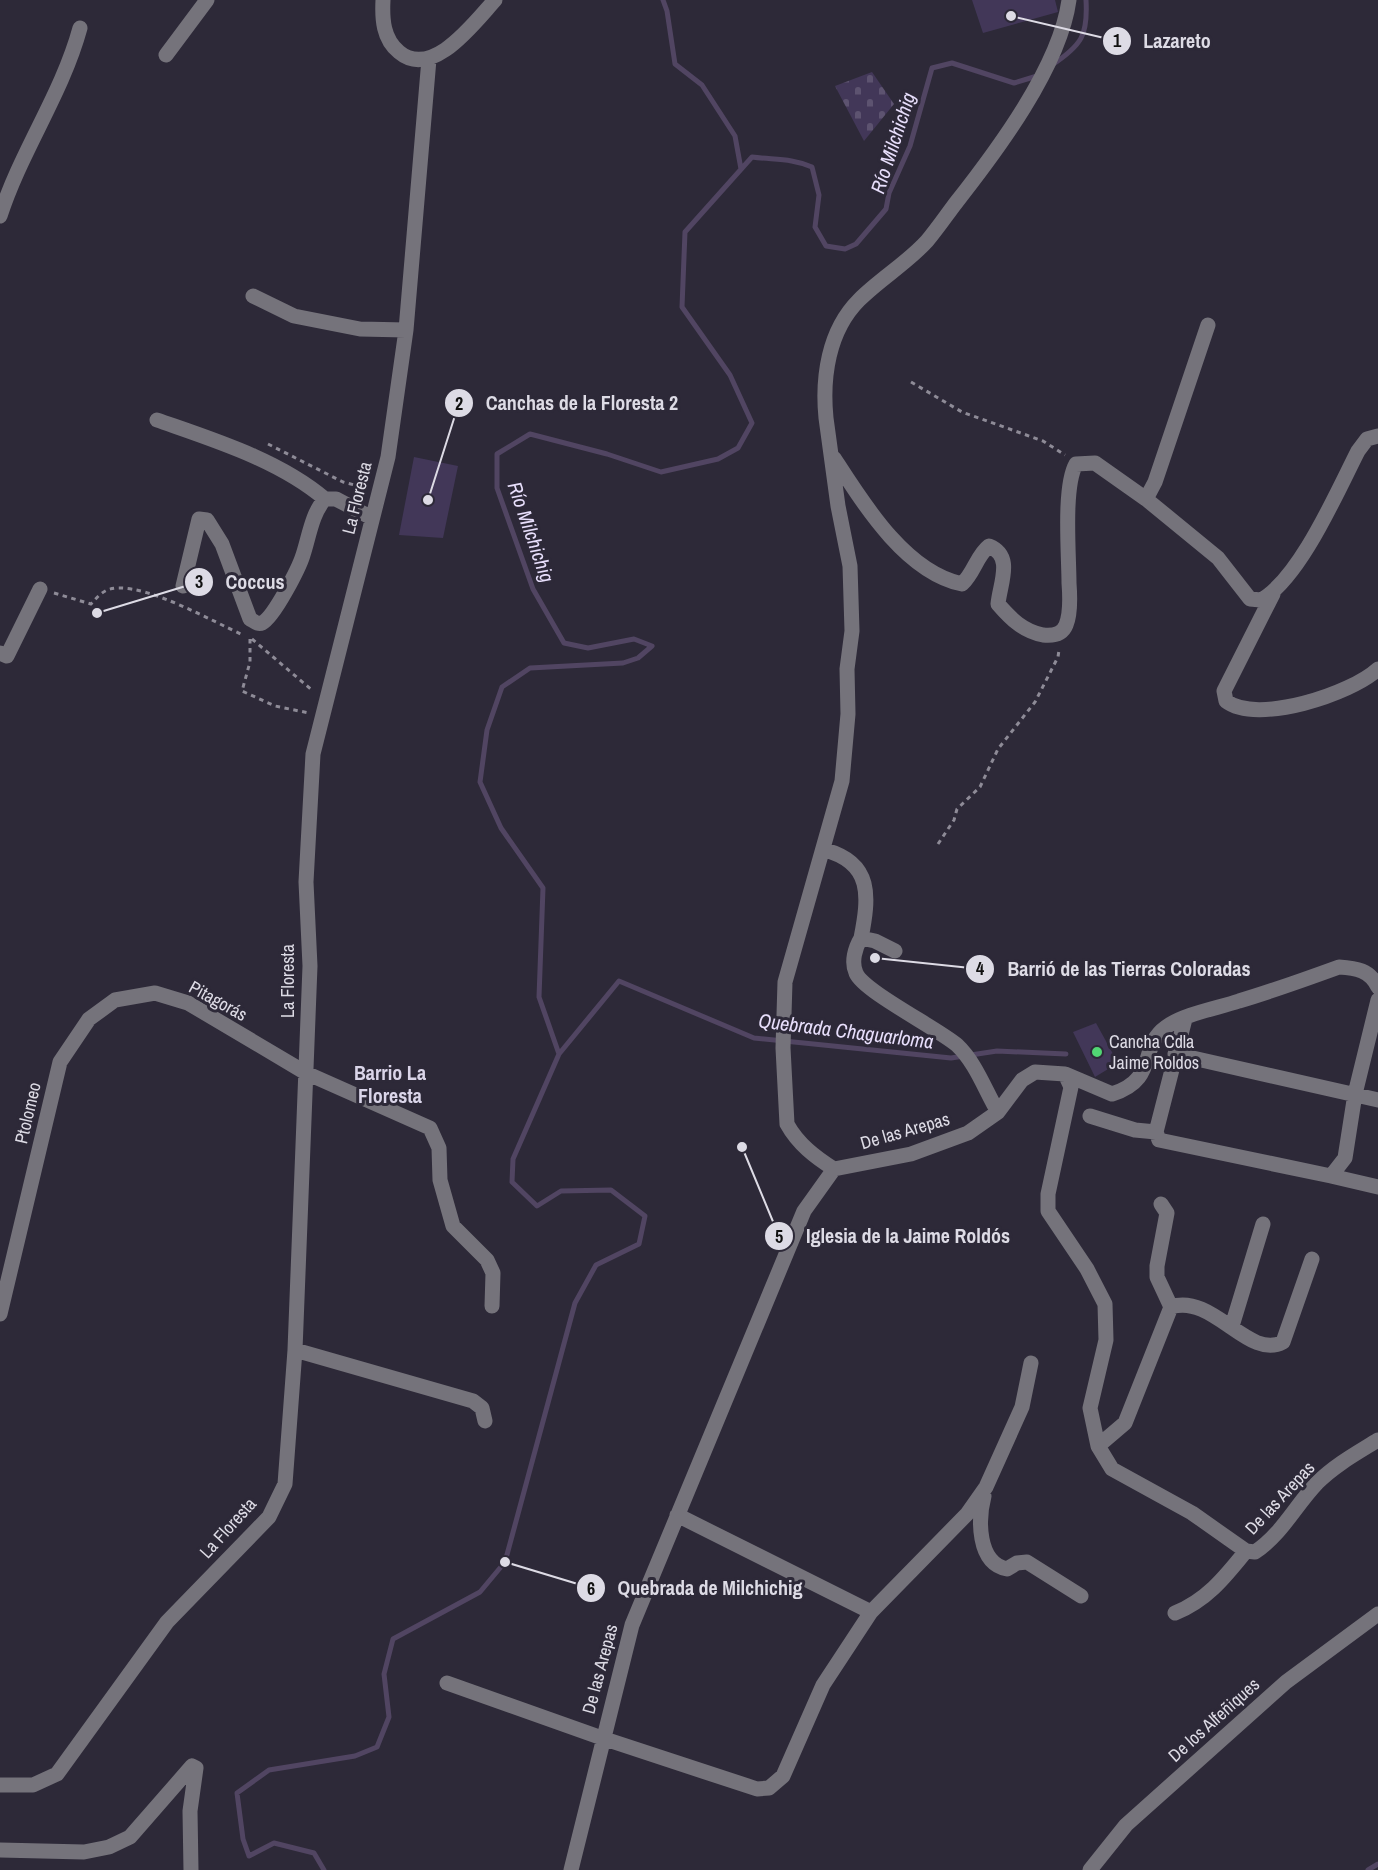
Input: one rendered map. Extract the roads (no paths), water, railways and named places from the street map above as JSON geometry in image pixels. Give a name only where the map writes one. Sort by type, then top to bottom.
[{"type":"street","points":[[166,55],[207,0]]},
{"type":"street","points":[[383,0],[383,23],[395,48],[405,57],[417,60],[429,59],[460,38],[495,0]]},
{"type":"street","points":[[834,1169],[794,1137],[788,1124],[783,1041],[785,982],[825,850],[842,781],[848,714],[847,669],[853,612],[850,566],[838,506],[823,392],[826,368],[845,316],[859,300],[927,241],[980,173],[1030,96],[1060,35],[1069,0]]},
{"type":"street","points":[[0,216],[10,185],[71,62],[80,28]]},
{"type":"street","name":"La Floresta","points":[[0,1785],[33,1785],[57,1774],[167,1622],[269,1517],[285,1484],[296,1350],[310,966],[306,882],[313,754],[388,457],[406,330],[429,59]]},
{"type":"street","points":[[253,296],[294,316],[360,329],[406,330]]},
{"type":"street","points":[[1146,499],[1155,482],[1208,325]]},
{"type":"street","points":[[158,420],[208,438],[276,468],[310,486],[325,499],[336,499],[372,518]]},
{"type":"street","points":[[1378,436],[1367,439],[1358,451],[1304,552],[1273,594],[1224,691],[1226,701],[1234,707],[1250,711],[1297,704],[1347,689],[1378,669]]},
{"type":"street","points":[[832,456],[865,506],[910,556],[935,573],[962,584],[976,567],[983,550],[988,546],[1002,554],[1005,563],[998,604],[1022,628],[1040,634],[1059,634],[1066,625],[1070,602],[1071,472],[1076,464],[1095,463],[1146,499],[1218,558],[1250,598],[1261,600],[1273,594]]},
{"type":"street","points":[[183,586],[195,528],[199,519],[207,520],[222,544],[246,614],[258,624],[263,623],[274,609],[302,559],[318,506],[325,499]]},
{"type":"street","points":[[0,653],[7,656],[40,589]]},
{"type":"street","points":[[825,850],[842,855],[853,864],[867,887],[868,903],[861,938],[854,958],[856,973],[861,981],[957,1045],[975,1068],[998,1112]]},
{"type":"street","points":[[861,938],[875,940],[895,951]]},
{"type":"street","points":[[1065,1074],[1112,1094],[1135,1083],[1143,1073],[1154,1042],[1165,1027],[1339,967],[1356,968],[1370,974],[1378,987]]},
{"type":"street","name":"Pitagorás","points":[[60,1062],[89,1019],[115,1000],[155,993],[188,1003],[306,1073],[430,1128],[439,1148],[440,1180],[453,1226],[487,1260],[493,1273],[492,1306]]},
{"type":"street","points":[[1331,1176],[1345,1158],[1355,1094],[1378,1000]]},
{"type":"street","points":[[1185,1019],[1155,1132],[1159,1140],[1378,1187]]},
{"type":"street","points":[[1175,1054],[1378,1100]]},
{"type":"street","name":"Ptolomeo","points":[[0,1314],[60,1062]]},
{"type":"street","name":"De las Arepas","points":[[571,1870],[602,1738],[632,1625],[804,1211],[834,1169],[911,1154],[968,1132],[998,1112],[1022,1080],[1035,1072],[1065,1074],[1071,1087],[1048,1194],[1048,1211],[1087,1269],[1105,1304],[1106,1340],[1090,1408],[1098,1446],[1112,1469],[1192,1513],[1246,1551],[1255,1552],[1268,1544],[1318,1482],[1341,1463],[1378,1440]]},
{"type":"street","points":[[1090,1116],[1135,1130],[1155,1132]]},
{"type":"street","points":[[1098,1446],[1125,1423],[1171,1307],[1157,1277],[1156,1266],[1167,1220],[1167,1214],[1161,1204]]},
{"type":"street","points":[[1232,1326],[1263,1224]]},
{"type":"street","points":[[1171,1307],[1192,1305],[1232,1326],[1261,1346],[1273,1348],[1283,1342],[1312,1259]]},
{"type":"street","points":[[296,1350],[473,1401],[482,1408],[485,1421]]},
{"type":"street","points":[[1030,1363],[1022,1407],[986,1487],[980,1511],[979,1528],[985,1549],[993,1563],[1007,1569],[1017,1563],[1027,1562],[1081,1596]]},
{"type":"street","points":[[447,1683],[602,1738],[757,1789],[769,1788],[783,1776],[823,1685],[872,1612],[966,1514],[986,1487]]},
{"type":"street","points":[[677,1515],[872,1612]]},
{"type":"street","points":[[1175,1613],[1196,1604],[1210,1593],[1246,1551]]},
{"type":"street","name":"De los Alfeñiques","points":[[1090,1870],[1126,1825],[1286,1682],[1378,1614]]},
{"type":"street","points":[[0,1850],[84,1852],[109,1847],[130,1837],[192,1766],[196,1768],[196,1775],[190,1811],[191,1870]]},
{"type":"waterway","points":[[663,0],[667,11],[675,64],[702,85],[735,136],[741,169]]},
{"type":"waterway","name":"Río Milchichig","points":[[1052,65],[1070,51],[1081,38],[1086,22],[1086,0]]},
{"type":"waterway","name":"Río Milchichig","points":[[559,1054],[539,997],[543,888],[501,828],[480,782],[487,730],[502,687],[530,668],[623,663],[638,658],[652,646],[634,639],[588,648],[564,643],[533,589],[497,488],[497,454],[530,434],[607,454],[661,472],[718,459],[738,448],[752,423],[730,375],[682,307],[685,232],[752,157],[783,160],[812,167],[819,195],[815,227],[826,246],[845,249],[856,244],[886,209],[889,193],[910,146],[932,68],[952,63],[1014,83],[1037,76]]},
{"type":"waterway","name":"Quebrada Chaguarloma","points":[[324,1870],[314,1853],[274,1843],[249,1856],[243,1839],[237,1793],[269,1770],[355,1756],[377,1747],[389,1717],[384,1674],[393,1639],[480,1592],[505,1562],[575,1303],[596,1265],[639,1244],[645,1216],[611,1190],[561,1191],[537,1206],[512,1182],[513,1159],[559,1054],[619,981],[754,1038],[951,1058],[997,1051],[1066,1054]]},
{"type":"waterway","points":[[1368,1870],[1378,1864]]},
{"type":"place","name":"Lazareto","points":[[1011,16]]},
{"type":"place","name":"Canchas de la Floresta 2","points":[[428,500]]},
{"type":"place","name":"Coccus","points":[[97,613]]},
{"type":"place","name":"Barrió de las Tierras Coloradas","points":[[875,958]]},
{"type":"place","name":"Cancha Cdla Jaime Roldos","points":[[1097,1052]]},
{"type":"place","name":"Iglesia de la Jaime Roldós","points":[[742,1147]]},
{"type":"place","name":"Quebrada de Milchichig","points":[[505,1562]]},
{"type":"district","name":"Barrio La Floresta","points":[[390,1084]]}]
